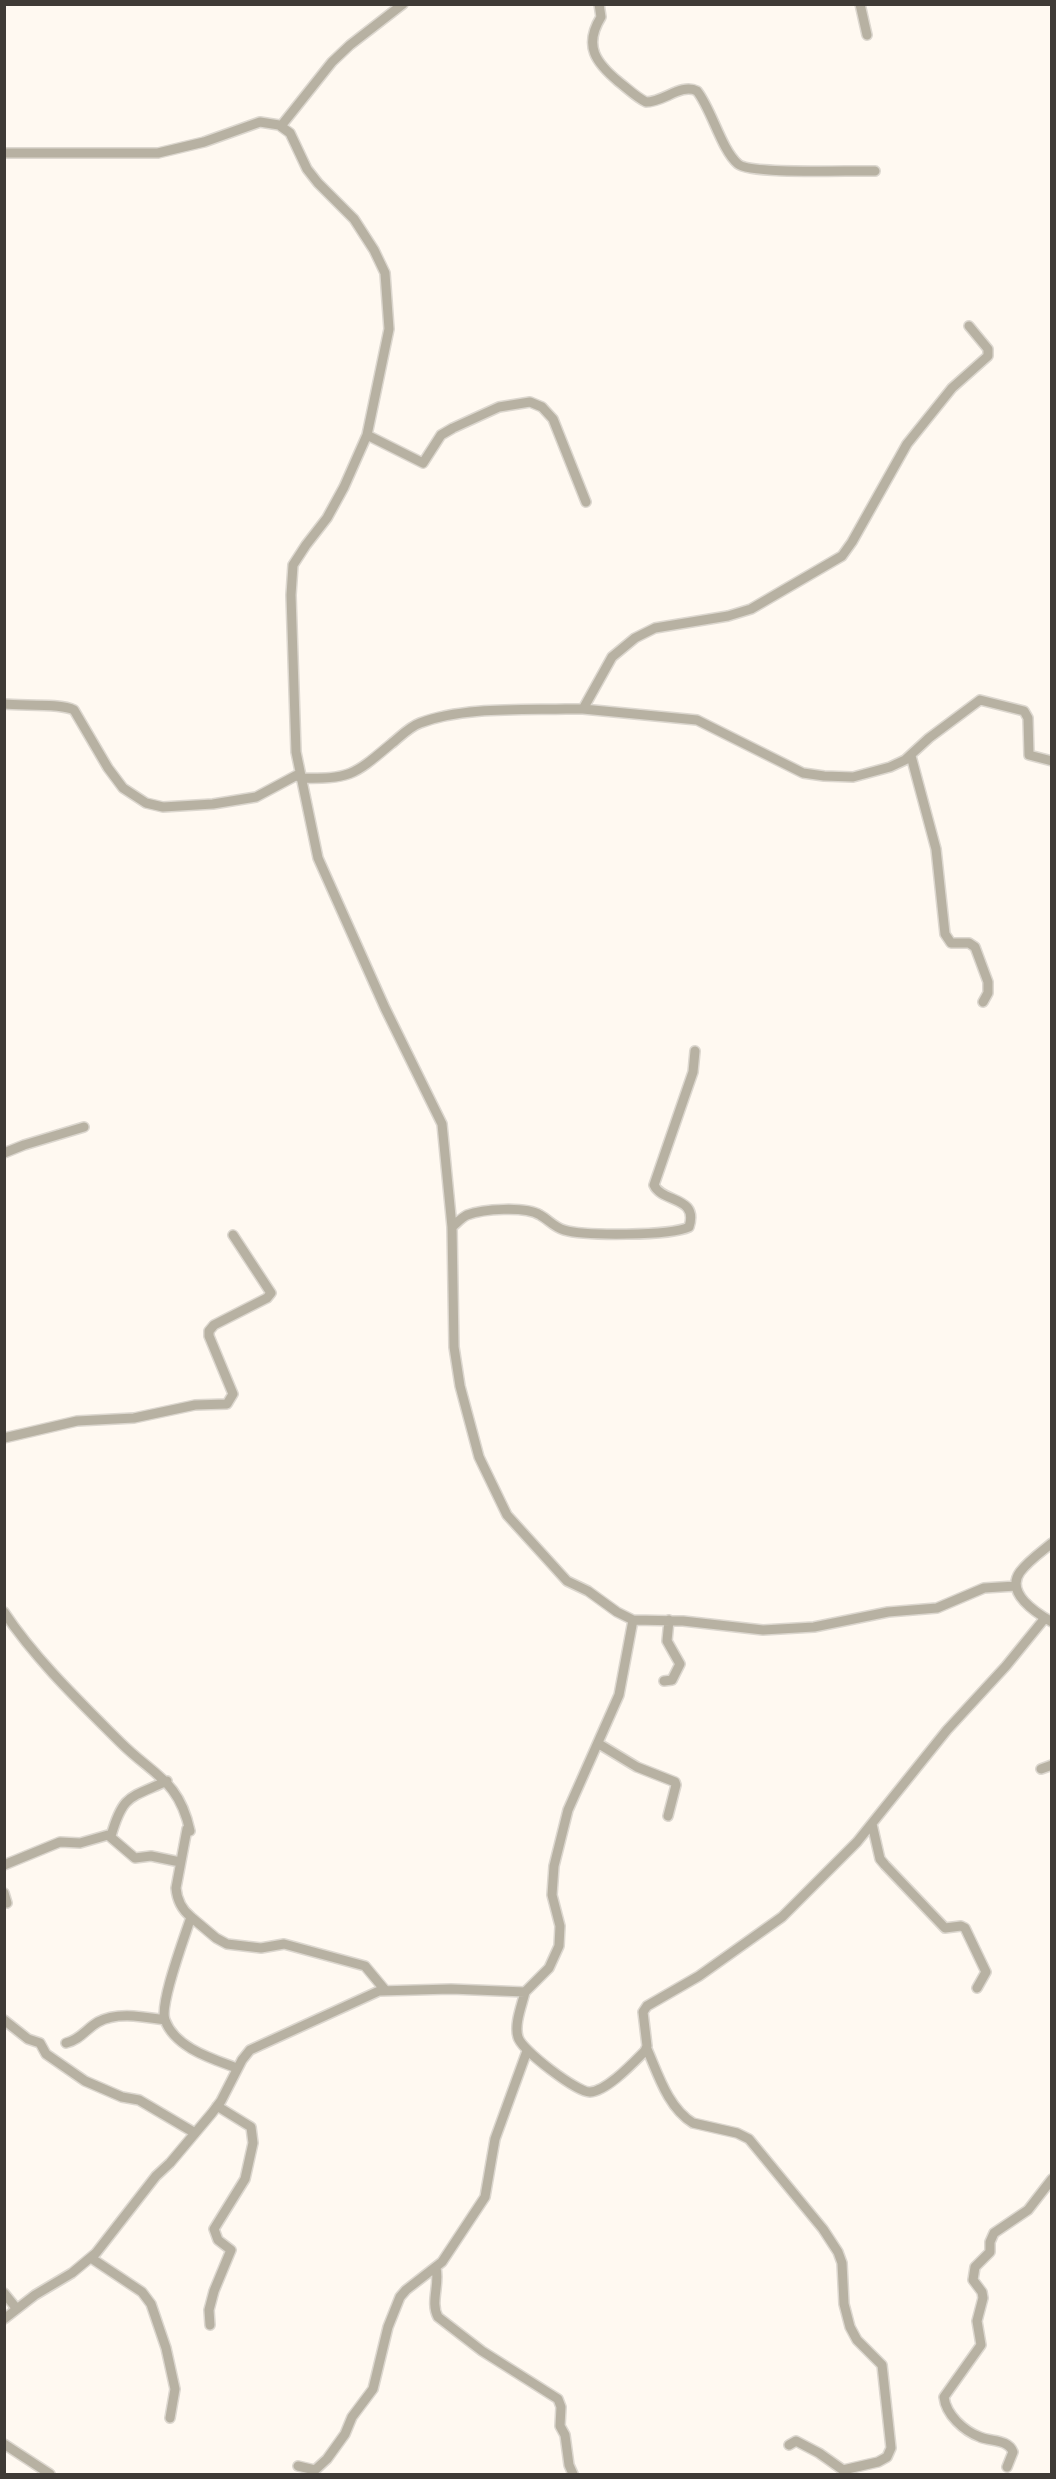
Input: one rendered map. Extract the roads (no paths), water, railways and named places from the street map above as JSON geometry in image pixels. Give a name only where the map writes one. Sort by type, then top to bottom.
[{"type":"street","points":[[281,126],[332,62],[403,4]]},
{"type":"street","points":[[599,4],[601,17],[593,30],[594,52],[605,71],[646,102],[659,100],[686,88],[697,91],[732,158],[743,167],[794,172],[875,171]]},
{"type":"street","points":[[860,4],[867,35]]},
{"type":"street","points":[[4,153],[158,153],[204,142],[260,122],[281,126],[290,134],[307,169],[354,219],[374,250],[385,273],[389,329],[367,435],[344,487],[327,518],[293,565],[291,596],[295,728],[300,776],[318,858],[384,1008],[442,1124],[452,1227],[454,1347],[460,1386],[479,1457],[500,1505],[507,1515],[567,1581],[588,1591],[617,1612],[633,1620],[669,1620],[763,1630],[814,1627],[888,1612],[937,1608],[984,1588],[1016,1587]]},
{"type":"street","points":[[584,708],[612,657],[634,638],[655,628],[728,616],[751,609],[842,556],[907,444],[952,388],[987,356],[988,349],[969,326]]},
{"type":"street","points":[[367,435],[423,463],[435,443],[447,431],[499,407],[530,402],[542,407],[553,419],[586,502]]},
{"type":"street","points":[[4,704],[63,706],[74,710],[123,788],[146,803],[163,807],[213,804],[256,797],[300,776],[339,777],[355,773],[408,730],[424,721],[459,714],[584,708],[697,720],[803,773],[813,776],[853,777],[890,767],[911,756],[960,713],[983,700],[1024,711],[1028,718],[1029,754],[1052,761]]},
{"type":"street","points":[[911,756],[936,849],[945,934],[951,943],[969,943],[975,947],[988,982],[988,993],[983,1002]]},
{"type":"street","points":[[452,1227],[465,1216],[473,1213],[502,1209],[537,1214],[556,1227],[572,1232],[664,1232],[689,1227],[687,1208],[682,1202],[657,1191],[654,1181],[693,1072],[695,1050]]},
{"type":"street","points":[[4,1154],[24,1145],[84,1127]]},
{"type":"street","points":[[4,1438],[77,1421],[134,1418],[195,1405],[227,1404],[233,1394],[209,1331],[214,1325],[267,1298],[271,1293],[233,1235]]},
{"type":"street","points":[[789,2445],[796,2441],[804,2444],[843,2470],[878,2462],[887,2457],[891,2448],[882,2365],[857,2340],[850,2327],[844,2304],[842,2263],[838,2252],[823,2229],[749,2139],[741,2134],[693,2123],[688,2119],[666,2091],[647,2049],[643,2012],[647,2006],[699,1976],[782,1917],[873,1824],[947,1730],[1048,1620],[1024,1602],[1016,1587],[1016,1578],[1052,1543]]},
{"type":"street","points":[[4,1612],[31,1649],[123,1745],[167,1781],[184,1809],[190,1831],[187,1829],[176,1896],[191,1917],[216,1938],[227,1944],[261,1948],[284,1944],[365,1966],[385,1990]]},
{"type":"street","points":[[633,1620],[622,1684],[599,1744],[585,1767],[568,1810],[554,1866],[552,1895],[560,1926],[559,1946],[549,1968],[525,1992],[517,2030],[520,2042],[527,2051],[588,2093],[606,2085],[647,2049]]},
{"type":"street","points":[[664,1681],[672,1680],[680,1664],[667,1641],[669,1620]]},
{"type":"street","points":[[599,1744],[637,1767],[675,1782],[668,1816]]},
{"type":"street","points":[[1041,1769],[1052,1765]]},
{"type":"street","points":[[111,1836],[118,1813],[124,1803],[167,1781]]},
{"type":"street","points":[[873,1824],[880,1859],[885,1865],[945,1928],[960,1926],[965,1928],[986,1972],[977,1988]]},
{"type":"street","points":[[4,1865],[60,1842],[80,1842],[108,1835],[135,1858],[151,1856],[180,1863]]},
{"type":"street","points":[[191,1917],[171,1980],[164,2014],[165,2020],[170,2029],[195,2052],[237,2068]]},
{"type":"street","points":[[4,2319],[91,2258],[138,2202],[156,2176],[177,2157],[217,2106],[237,2068],[250,2050],[318,2021],[358,2000],[385,1990],[451,1989],[525,1992]]},
{"type":"street","points":[[66,2043],[76,2040],[102,2020],[133,2015],[165,2020]]},
{"type":"street","points":[[4,2020],[28,2039],[40,2043],[46,2054],[85,2081],[122,2097],[139,2100],[195,2133]]},
{"type":"street","points":[[298,2466],[315,2470],[333,2451],[352,2417],[373,2389],[394,2307],[406,2289],[436,2268],[485,2197],[495,2139],[527,2051]]},
{"type":"street","points":[[210,2325],[209,2310],[214,2291],[231,2250],[218,2240],[214,2229],[245,2179],[253,2143],[251,2127],[217,2106]]},
{"type":"street","points":[[1007,2467],[1013,2452],[1010,2447],[1000,2441],[977,2436],[965,2428],[948,2412],[944,2397],[981,2345],[977,2321],[983,2298],[982,2292],[973,2280],[975,2267],[990,2252],[990,2242],[994,2233],[1028,2210],[1052,2179]]},
{"type":"street","points":[[91,2258],[136,2287],[151,2304],[166,2348],[176,2389],[170,2418]]},
{"type":"street","points":[[436,2268],[435,2311],[438,2318],[483,2351],[558,2399],[561,2407],[560,2426],[565,2435],[569,2465],[573,2475]]},
{"type":"street","points":[[4,2293],[17,2309]]},
{"type":"street","points":[[4,2444],[50,2475]]}]
